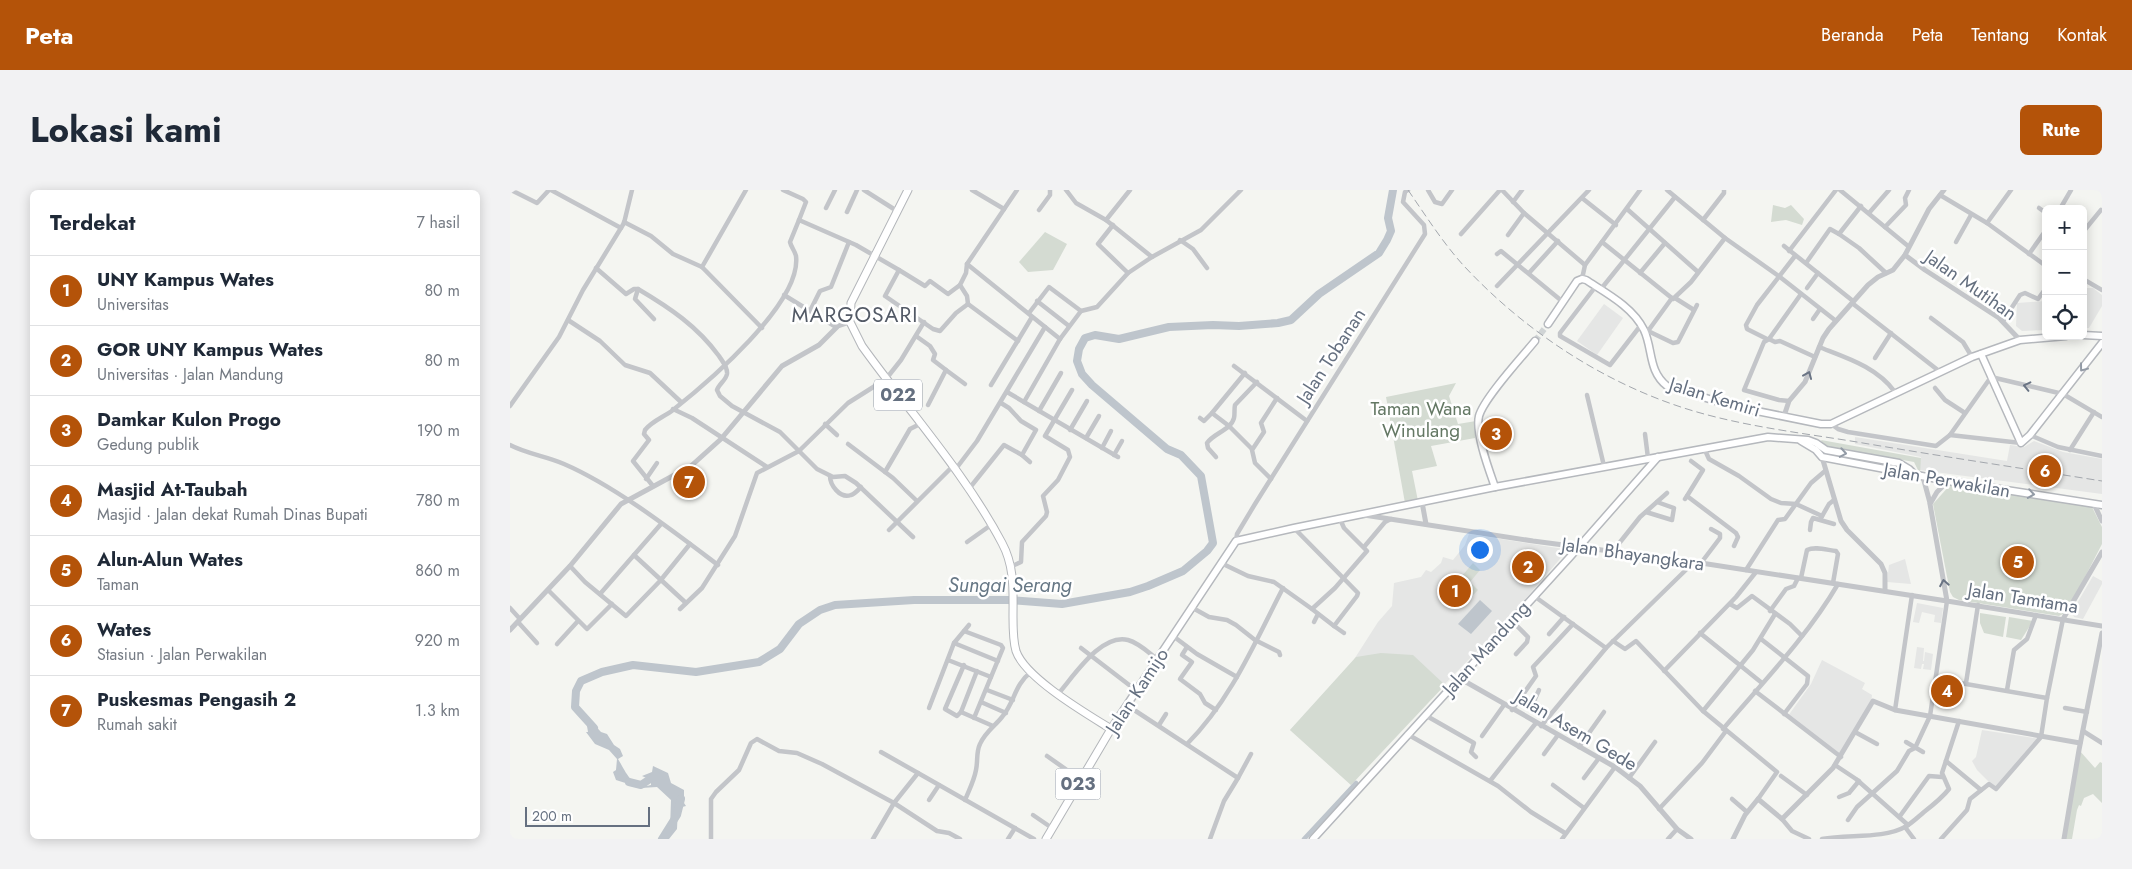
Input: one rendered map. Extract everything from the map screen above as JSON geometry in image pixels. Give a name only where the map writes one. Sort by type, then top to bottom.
[{"type":"main road","points":[[850,322],[851,303],[905,191]]},
{"type":"main road","points":[[1548,324],[1576,281],[1582,279]]},
{"type":"main road","name":"Jalan Kemiri","points":[[1582,279],[1598,288],[1632,314],[1641,325],[1645,331],[1654,370],[1666,386],[1732,406],[1821,424],[1832,424]]},
{"type":"main road","name":"022","points":[[850,322],[855,335],[968,490],[1002,543],[1009,558],[1014,592],[1013,611],[1016,651],[1021,661],[1031,672],[1058,694],[1111,730]]},
{"type":"main road","points":[[2087,335],[2102,336]]},
{"type":"main road","points":[[1832,424],[1895,392],[1972,357],[2020,340],[2042,338]]},
{"type":"main road","points":[[1495,487],[1480,436],[1479,415],[1487,401],[1535,341]]},
{"type":"main road","points":[[1981,354],[2021,443],[2030,435],[2102,343]]},
{"type":"main road","points":[[1361,514],[1604,466],[1768,437],[1797,439],[1816,443],[1826,450],[1899,463],[1909,468],[1915,475]]},
{"type":"main road","points":[[1797,439],[1816,450],[1822,457]]},
{"type":"main road","name":"Jalan Mandung","points":[[1313,839],[1512,621],[1658,457]]},
{"type":"main road","name":"Jalan Perwakilan","points":[[1822,457],[1948,482],[2102,505]]},
{"type":"main road","name":"Jalan Bhayangkara","points":[[1234,544],[1294,528],[1361,514]]},
{"type":"main road","name":"Jalan Kamijo","points":[[1046,839],[1111,730],[1234,544]]},
{"type":"street","points":[[512,190],[538,204],[550,190],[621,228]]},
{"type":"street","points":[[510,406],[559,337],[596,268],[621,228],[632,190]]},
{"type":"street","points":[[702,267],[746,190]]},
{"type":"street","points":[[653,486],[633,460],[649,440],[644,434],[647,427],[673,409],[762,328],[784,295],[792,278],[796,259],[790,240],[806,202],[783,190]]},
{"type":"street","points":[[798,197],[801,190]]},
{"type":"street","points":[[826,208],[835,190]]},
{"type":"street","points":[[847,212],[857,190]]},
{"type":"street","points":[[864,190],[897,211]]},
{"type":"street","points":[[972,190],[1004,209]]},
{"type":"street","points":[[799,220],[849,242],[925,286],[930,281],[948,294],[960,285],[966,273],[966,264],[1017,190]]},
{"type":"street","points":[[1039,210],[1050,195],[1050,190]]},
{"type":"street","points":[[1066,190],[1076,204],[1106,220],[1152,257]]},
{"type":"street","points":[[1106,220],[1130,190]]},
{"type":"street","points":[[1024,402],[1060,339],[1081,311],[1093,309],[1100,304],[1128,273],[1180,240],[1201,230],[1241,190]]},
{"type":"street","name":"Jalan Tobanan","points":[[1234,544],[1237,534],[1425,234],[1424,225],[1403,202],[1405,192],[1408,190]]},
{"type":"street","points":[[1428,190],[1435,202],[1442,204],[1452,190]]},
{"type":"street","points":[[1461,234],[1501,190],[1524,213],[1585,265]]},
{"type":"street","points":[[1513,202],[1522,190]]},
{"type":"street","points":[[1497,286],[1589,190]]},
{"type":"street","points":[[1582,279],[1585,265],[1640,190]]},
{"type":"street","points":[[1667,190],[1725,238],[1780,277],[1836,321]]},
{"type":"street","points":[[1641,325],[1610,366],[1560,336],[1560,333],[1624,260],[1677,190]]},
{"type":"street","points":[[1703,220],[1724,193],[1724,190]]},
{"type":"street","points":[[1789,251],[1838,190],[1908,246]]},
{"type":"street","points":[[1868,213],[1889,190]]},
{"type":"street","points":[[1885,227],[1906,205],[1905,198],[1909,190]]},
{"type":"street","points":[[1784,416],[1789,401],[1805,382],[1819,347],[1836,321],[1868,285],[1894,270],[1905,255],[1908,246],[1929,209],[1944,190]]},
{"type":"street","points":[[1987,223],[2010,190]]},
{"type":"street","points":[[2062,205],[2071,190]]},
{"type":"street","points":[[1940,195],[1987,223],[2042,263]]},
{"type":"street","points":[[1582,198],[1616,225]]},
{"type":"street","points":[[1839,234],[1860,206]]},
{"type":"street","points":[[1627,209],[1698,272]]},
{"type":"street","points":[[2087,227],[2101,210]]},
{"type":"street","points":[[1508,235],[1524,213]]},
{"type":"street","points":[[1956,242],[1971,215]]},
{"type":"street","points":[[624,222],[651,236],[673,254],[702,267],[762,328]]},
{"type":"street","points":[[1113,225],[1098,244],[1128,273]]},
{"type":"street","points":[[1806,263],[1830,229],[1859,248],[1886,273]]},
{"type":"street","points":[[2029,254],[2042,236]]},
{"type":"street","points":[[1602,242],[1673,298],[1695,308],[1677,342],[1673,343],[1648,331],[1673,298],[1698,272],[1725,238]]},
{"type":"street","points":[[1180,240],[1193,249],[1207,268]]},
{"type":"street","points":[[1529,273],[1558,241]]},
{"type":"street","points":[[810,311],[820,291],[830,287],[849,242]]},
{"type":"street","points":[[1640,273],[1665,243]]},
{"type":"street","points":[[1784,246],[1939,371]]},
{"type":"street","points":[[1497,254],[1501,251],[1563,302]]},
{"type":"street","name":"Jalan Mutihan","points":[[1905,255],[2003,321],[2020,340]]},
{"type":"street","points":[[1795,256],[1758,305],[1746,325],[1747,329],[1775,342],[1780,341],[1815,358]]},
{"type":"street","points":[[966,264],[1060,339]]},
{"type":"street","points":[[596,268],[626,294],[634,289],[638,289],[683,317],[708,341],[724,364],[727,372],[718,387],[718,393],[743,413],[780,432],[817,469],[830,476],[844,476],[861,487],[913,537]]},
{"type":"street","points":[[899,270],[885,296],[939,331],[968,304]]},
{"type":"street","points":[[1807,288],[1818,273]]},
{"type":"street","points":[[2087,281],[2101,288]]},
{"type":"street","points":[[960,285],[967,296],[968,304],[1018,341]]},
{"type":"street","points":[[992,385],[1018,341],[1038,301],[1048,287],[1081,311]]},
{"type":"street","points":[[638,289],[635,299],[654,319]]},
{"type":"street","points":[[2003,321],[2020,295],[2025,293],[2038,299],[2042,294]]},
{"type":"street","points":[[1789,401],[1778,400],[1744,390],[1756,360],[1768,339],[1801,294]]},
{"type":"street","points":[[784,295],[836,327]]},
{"type":"street","points":[[1038,301],[1069,326]]},
{"type":"street","points":[[1813,319],[1820,309]]},
{"type":"street","points":[[1931,318],[1963,342],[1972,357]]},
{"type":"street","points":[[568,320],[600,341],[625,365],[650,373],[681,402]]},
{"type":"street","points":[[510,630],[570,566],[621,504],[691,466],[721,439],[782,366],[818,346],[842,323],[850,322]]},
{"type":"street","points":[[680,609],[702,588],[718,565],[740,524],[755,476],[767,467],[799,451],[848,403],[886,380],[901,360],[924,322]]},
{"type":"street","points":[[888,530],[968,454],[1001,403],[1045,327]]},
{"type":"street","points":[[1875,358],[1891,333]]},
{"type":"street","points":[[916,336],[930,346],[935,354],[933,360],[966,384]]},
{"type":"street","points":[[1819,347],[1864,365],[1881,377],[1895,392]]},
{"type":"street","points":[[1234,366],[1307,421]]},
{"type":"street","points":[[928,405],[946,370]]},
{"type":"street","points":[[1038,411],[1061,373]]},
{"type":"street","points":[[1200,418],[1204,421],[1212,413],[1245,373]]},
{"type":"street","points":[[1832,424],[1838,429],[1848,432],[1936,446],[1950,435],[1991,377],[2063,394],[2102,417]]},
{"type":"street","points":[[1216,457],[1208,448],[1207,443],[1213,436],[1228,426],[1234,418],[1234,405],[1257,382]]},
{"type":"street","points":[[1935,388],[1945,400],[1966,413]]},
{"type":"street","points":[[1045,436],[1072,390]]},
{"type":"street","points":[[1007,392],[1116,456],[1122,441]]},
{"type":"street","points":[[510,394],[516,398]]},
{"type":"street","points":[[1587,395],[1604,466]]},
{"type":"street","points":[[1252,449],[1264,432],[1262,423],[1277,398]]},
{"type":"street","points":[[1070,430],[1087,401]]},
{"type":"street","points":[[1001,403],[1009,408],[1021,421],[1068,450],[1070,455],[1057,482],[1043,496],[1047,512],[1046,516],[1022,542],[1021,562],[1017,566],[1010,567]]},
{"type":"street","points":[[673,409],[692,418],[721,439],[767,467]]},
{"type":"street","points":[[2070,450],[2094,412]]},
{"type":"street","points":[[1212,413],[1252,449],[1255,463],[1271,479]]},
{"type":"street","points":[[1086,438],[1098,416]]},
{"type":"street","points":[[825,424],[838,435]]},
{"type":"street","points":[[885,472],[910,429],[920,424]]},
{"type":"street","points":[[1022,455],[1036,430]]},
{"type":"street","points":[[1102,448],[1111,431]]},
{"type":"street","points":[[1645,434],[1648,458]]},
{"type":"street","points":[[1950,435],[2021,443]]},
{"type":"street","points":[[2030,435],[2070,450],[2102,456]]},
{"type":"street","points":[[848,444],[885,472],[917,501]]},
{"type":"street","points":[[510,445],[522,451],[564,464],[626,500],[718,565]]},
{"type":"street","points":[[968,490],[1004,445],[1030,462]]},
{"type":"street","points":[[1704,448],[1709,458],[1739,476],[1771,499],[1781,503],[1796,504],[1834,524]]},
{"type":"street","points":[[1822,457],[1834,500],[1844,526],[1881,564],[1885,573],[1885,591]]},
{"type":"street","points":[[1691,461],[1703,471],[1686,497],[1736,533],[1738,537],[1734,546]]},
{"type":"street","points":[[646,479],[658,463]]},
{"type":"street","points":[[1746,570],[1778,520],[1785,519],[1816,477],[1825,471]]},
{"type":"street","points":[[830,476],[833,487],[843,495],[850,496],[861,487]]},
{"type":"street","name":"Jalan Tamtama","points":[[1923,477],[1930,504],[1947,601],[2102,626]]},
{"type":"street","points":[[1930,504],[1937,492],[1948,482]]},
{"type":"street","points":[[1613,551],[1646,512],[1667,493]]},
{"type":"street","points":[[1821,517],[1829,504],[1834,500]]},
{"type":"street","points":[[1422,502],[1426,524]]},
{"type":"street","points":[[1646,512],[1672,520],[1674,508],[1657,502]]},
{"type":"street","points":[[2094,504],[2102,521]]},
{"type":"street","name":"Jalan Bhayangkara","points":[[1361,514],[1947,601]]},
{"type":"street","points":[[1810,530],[1812,518],[1821,517]]},
{"type":"street","points":[[1312,609],[1367,553],[1364,547],[1344,528],[1340,519]]},
{"type":"street","points":[[1364,547],[1387,520],[1395,519]]},
{"type":"street","points":[[600,594],[661,524]]},
{"type":"street","points":[[967,542],[991,525]]},
{"type":"street","points":[[1294,528],[1344,578],[1358,595],[1334,626]]},
{"type":"street","points":[[1701,563],[1720,538],[1720,534],[1711,529]]},
{"type":"street","points":[[570,566],[626,616],[660,581],[690,544]]},
{"type":"street","points":[[1659,809],[1702,763],[1725,730],[1823,609],[1835,583],[1838,554],[1836,551],[1813,548],[1807,550],[1800,578],[1794,586],[1786,589],[1772,613],[1761,639],[1702,711]]},
{"type":"street","points":[[1941,839],[1966,812],[1969,800],[1989,784],[1996,789],[2031,751],[2042,735],[2047,698],[2063,619],[2102,552]]},
{"type":"street","points":[[634,555],[686,603]]},
{"type":"street","points":[[1490,781],[1606,648],[1694,562]]},
{"type":"street","points":[[1221,563],[1248,576],[1274,582],[1344,633]]},
{"type":"street","points":[[1664,671],[1730,604],[1756,572]]},
{"type":"street","points":[[1187,744],[1204,727],[1237,677],[1283,588]]},
{"type":"street","points":[[548,590],[587,629],[612,604]]},
{"type":"street","points":[[1894,710],[1912,595]]},
{"type":"street","points":[[1534,596],[1606,648]]},
{"type":"street","points":[[1730,604],[1737,608],[1751,596],[1772,613],[1790,624],[1802,636]]},
{"type":"street","points":[[1848,820],[1857,807],[1892,777],[1909,751],[1915,747],[1930,716],[1937,679],[1947,601]]},
{"type":"street","points":[[1966,683],[1978,605]]},
{"type":"street","points":[[1191,607],[1209,617],[1236,624],[1257,641],[1280,652],[1280,655]]},
{"type":"street","points":[[510,608],[537,643]]},
{"type":"street","points":[[1314,622],[1318,614]]},
{"type":"street","points":[[2007,690],[2014,650],[2027,639],[2036,615]]},
{"type":"street","points":[[1549,634],[1564,617]]},
{"type":"street","points":[[558,644],[578,621]]},
{"type":"street","points":[[1512,621],[1528,636],[1527,642],[1516,654]]},
{"type":"street","points":[[1512,710],[1536,676],[1533,667],[1573,624]]},
{"type":"street","points":[[929,708],[954,643],[969,625]]},
{"type":"street","points":[[964,631],[1001,645],[1003,648],[974,718]]},
{"type":"street","points":[[1700,633],[1762,683]]},
{"type":"street","points":[[2064,839],[2082,731],[2101,647],[2102,634]]},
{"type":"street","points":[[1173,636],[1187,647],[1237,677]]},
{"type":"street","points":[[1058,694],[1091,656],[1106,643],[1116,639],[1129,640],[1157,659]]},
{"type":"street","points":[[1761,639],[1808,678],[1807,684],[1784,714]]},
{"type":"street","points":[[1613,641],[1625,649],[1636,641],[1702,711],[1807,795]]},
{"type":"street","points":[[954,643],[998,660]]},
{"type":"street","points":[[1187,647],[1182,655],[1192,662],[1180,679],[1200,694],[1205,703],[1216,710]]},
{"type":"street","points":[[1081,648],[1137,691]]},
{"type":"street","points":[[948,660],[991,676]]},
{"type":"street","points":[[964,665],[944,709],[957,716],[961,712],[977,671]]},
{"type":"street","points":[[965,800],[976,772],[980,745],[984,736],[1006,713],[1020,682],[1031,672]]},
{"type":"street","name":"Jalan Asem Gede","points":[[1459,678],[1512,710],[1616,767],[1646,792],[1677,829],[1691,839]]},
{"type":"street","points":[[1937,679],[2047,698]]},
{"type":"street","points":[[987,690],[1013,700]]},
{"type":"street","points":[[1539,690],[1534,701],[1549,715]]},
{"type":"street","points":[[1755,692],[1840,757]]},
{"type":"street","points":[[1782,819],[1835,765],[1873,701],[1894,710],[2080,743]]},
{"type":"street","points":[[981,702],[1006,713]]},
{"type":"street","points":[[1482,736],[1504,705]]},
{"type":"street","points":[[1128,706],[1238,778]]},
{"type":"street","points":[[2065,708],[2086,712]]},
{"type":"street","points":[[961,712],[993,726]]},
{"type":"street","points":[[1580,747],[1604,712]]},
{"type":"street","points":[[1159,726],[1166,714]]},
{"type":"street","points":[[1425,715],[1474,743],[1471,752],[1476,757]]},
{"type":"street","points":[[1942,777],[1959,721]]},
{"type":"street","points":[[2082,731],[2102,743]]},
{"type":"street","points":[[1856,732],[1877,744]]},
{"type":"street","points":[[1408,734],[1505,790],[1531,812],[1565,833]]},
{"type":"street","points":[[1544,754],[1558,735]]},
{"type":"street","points":[[711,839],[711,799],[740,770],[751,744],[758,739],[779,751],[798,753],[822,764],[894,803],[937,831],[949,833],[960,839]]},
{"type":"street","points":[[1629,778],[1655,742]]},
{"type":"street","points":[[1906,742],[1923,752]]},
{"type":"street","points":[[881,752],[1034,839]]},
{"type":"street","points":[[1210,839],[1224,800],[1251,754]]},
{"type":"street","points":[[1047,756],[1081,780]]},
{"type":"street","points":[[1584,778],[1600,758]]},
{"type":"street","points":[[1946,761],[1981,790]]},
{"type":"street","points":[[1835,765],[1859,781],[1900,816],[1914,839]]},
{"type":"street","points":[[1562,839],[1616,767]]},
{"type":"street","points":[[873,839],[894,803],[918,772]]},
{"type":"street","points":[[1733,839],[1747,812],[1779,774]]},
{"type":"street","points":[[1823,839],[1846,835],[1878,834],[1907,826],[1948,790],[1949,785],[1942,777],[1929,776],[1900,816]]},
{"type":"street","points":[[1839,797],[1849,793],[1859,781]]},
{"type":"street","points":[[929,800],[939,784]]},
{"type":"street","points":[[1553,786],[1584,808]]},
{"type":"street","points":[[1732,799],[1747,812]]},
{"type":"street","points":[[1758,799],[1792,830],[1808,839]]},
{"type":"street","points":[[1033,815],[1052,828]]},
{"type":"street","points":[[1008,839],[1015,828]]},
{"type":"street","points":[[1668,839],[1677,829]]},
{"type":"shaded area","points":[[2087,288],[2093,288],[2102,295],[2102,306],[2089,328],[2087,328]]},
{"type":"shaded area","points":[[2042,301],[2042,330],[2022,331],[2016,326],[2017,303]]},
{"type":"shaded area","points":[[1604,304],[1623,318],[1597,355],[1577,341]]},
{"type":"shaded area","points":[[1855,437],[2007,461],[2010,445],[2024,447],[2034,441],[2063,452],[2102,459],[2102,494],[1919,470],[1921,457],[1855,444]]},
{"type":"shaded area","points":[[1469,534],[1564,549],[1566,552],[1508,619],[1413,717],[1351,785],[1290,730],[1353,661],[1378,622],[1392,606],[1394,583],[1421,577],[1426,570],[1431,572],[1441,563],[1443,557],[1453,560],[1465,545]]},
{"type":"shaded area","points":[[1905,559],[1911,584],[1887,582],[1889,565]]},
{"type":"shaded area","points":[[2093,576],[2102,581],[2102,584],[2083,619],[2074,617],[2072,612]]},
{"type":"shaded area","points":[[1480,600],[1492,611],[1471,634],[1458,624]]},
{"type":"shaded area","points":[[1917,603],[1943,608],[1941,623],[1934,622],[1935,615],[1922,612],[1919,623],[1913,622]]},
{"type":"shaded area","points":[[1917,647],[1924,648],[1923,661],[1925,652],[1933,654],[1931,670],[1923,669],[1924,664],[1922,664],[1921,669],[1914,668]]},
{"type":"shaded area","points":[[1822,660],[1865,683],[1862,689],[1872,695],[1871,704],[1841,756],[1788,716],[1811,684]]},
{"type":"shaded area","points":[[589,719],[601,732],[607,734],[614,745],[620,749],[623,756],[618,759],[630,779],[634,782],[644,786],[651,785],[651,780],[642,776],[652,772],[653,766],[668,773],[671,783],[684,790],[684,803],[686,806],[678,808],[677,829],[669,839],[663,839],[670,829],[671,800],[657,787],[641,788],[616,780],[613,772],[616,770],[617,759],[609,750],[595,744],[586,732],[588,732]]},
{"type":"shaded area","points":[[1982,730],[2040,739],[1996,789],[1977,770],[1972,761],[1976,757]]},
{"type":"green space","points":[[1773,205],[1785,208],[1791,205],[1804,219],[1802,225],[1786,220],[1771,222]]},
{"type":"green space","points":[[1045,232],[1067,244],[1053,270],[1028,272],[1019,262]]},
{"type":"green space","name":"Taman Wana Winulang","points":[[1456,383],[1449,396],[1458,424],[1476,421],[1475,438],[1431,446],[1437,466],[1412,471],[1418,501],[1405,503],[1386,397]]},
{"type":"green space","points":[[1821,440],[1921,458],[1920,474],[1914,462],[1824,446]]},
{"type":"green space","points":[[1950,485],[2092,507],[2102,527],[2102,544],[2067,612],[2059,616],[1959,600],[1953,597],[1950,592],[1933,504]]},
{"type":"green space","points":[[1473,563],[1480,570],[1470,582],[1478,590],[1472,596],[1450,577],[1459,574],[1462,576]]},
{"type":"green space","points":[[1980,613],[2006,617],[2003,637],[1984,633],[1980,623]]},
{"type":"green space","points":[[2009,617],[2033,621],[2021,640],[2006,637]]},
{"type":"green space","points":[[1381,653],[1413,655],[1445,685],[1351,785],[1290,730],[1356,657]]},
{"type":"green space","points":[[2079,750],[2095,768],[2100,762],[2102,763],[2102,803],[2093,794],[2084,798],[2077,810],[2072,839],[2063,839]]},
{"type":"waterway","name":"Sungai Serang","points":[[594,728],[575,707],[576,691],[581,681],[602,672],[633,665],[696,672],[759,662],[780,649],[799,624],[820,610],[835,605],[914,600],[1008,600],[1062,604],[1130,592],[1183,571],[1207,551],[1213,543],[1201,476],[1181,455],[1167,449],[1092,385],[1082,374],[1077,361],[1079,349],[1085,338],[1095,335],[1119,339],[1169,327],[1239,326],[1291,320],[1319,294],[1379,253],[1391,231],[1388,218],[1393,190]]},
{"type":"waterway","name":"Sungai Serang","points":[[629,782],[641,785],[656,775],[658,777]]},
{"type":"waterway","points":[[1304,839],[1356,783]]},
{"type":"waterway","name":"Sungai Serang","points":[[662,839],[677,815],[681,799]]},
{"type":"tunnel","points":[[1535,341],[1548,324]]},
{"type":"railway","points":[[1408,190],[1456,257],[1509,309],[1534,329],[1586,364],[1643,393],[1694,411],[1764,427],[2102,481]]},
{"type":"place","name":"Damkar Kulon Progo","points":[[1496,434]]},
{"type":"place","name":"Wates","points":[[2045,471]]},
{"type":"place","name":"Puskesmas Pengasih 2","points":[[689,482]]},
{"type":"place","name":"Alun-Alun Wates","points":[[2018,562]]},
{"type":"place","name":"GOR UNY Kampus Wates","points":[[1528,567]]},
{"type":"place","name":"UNY Kampus Wates","points":[[1455,591]]},
{"type":"place","name":"Masjid At-Taubah","points":[[1947,691]]},
{"type":"district","name":"MARGOSARI","points":[[855,315]]}]
